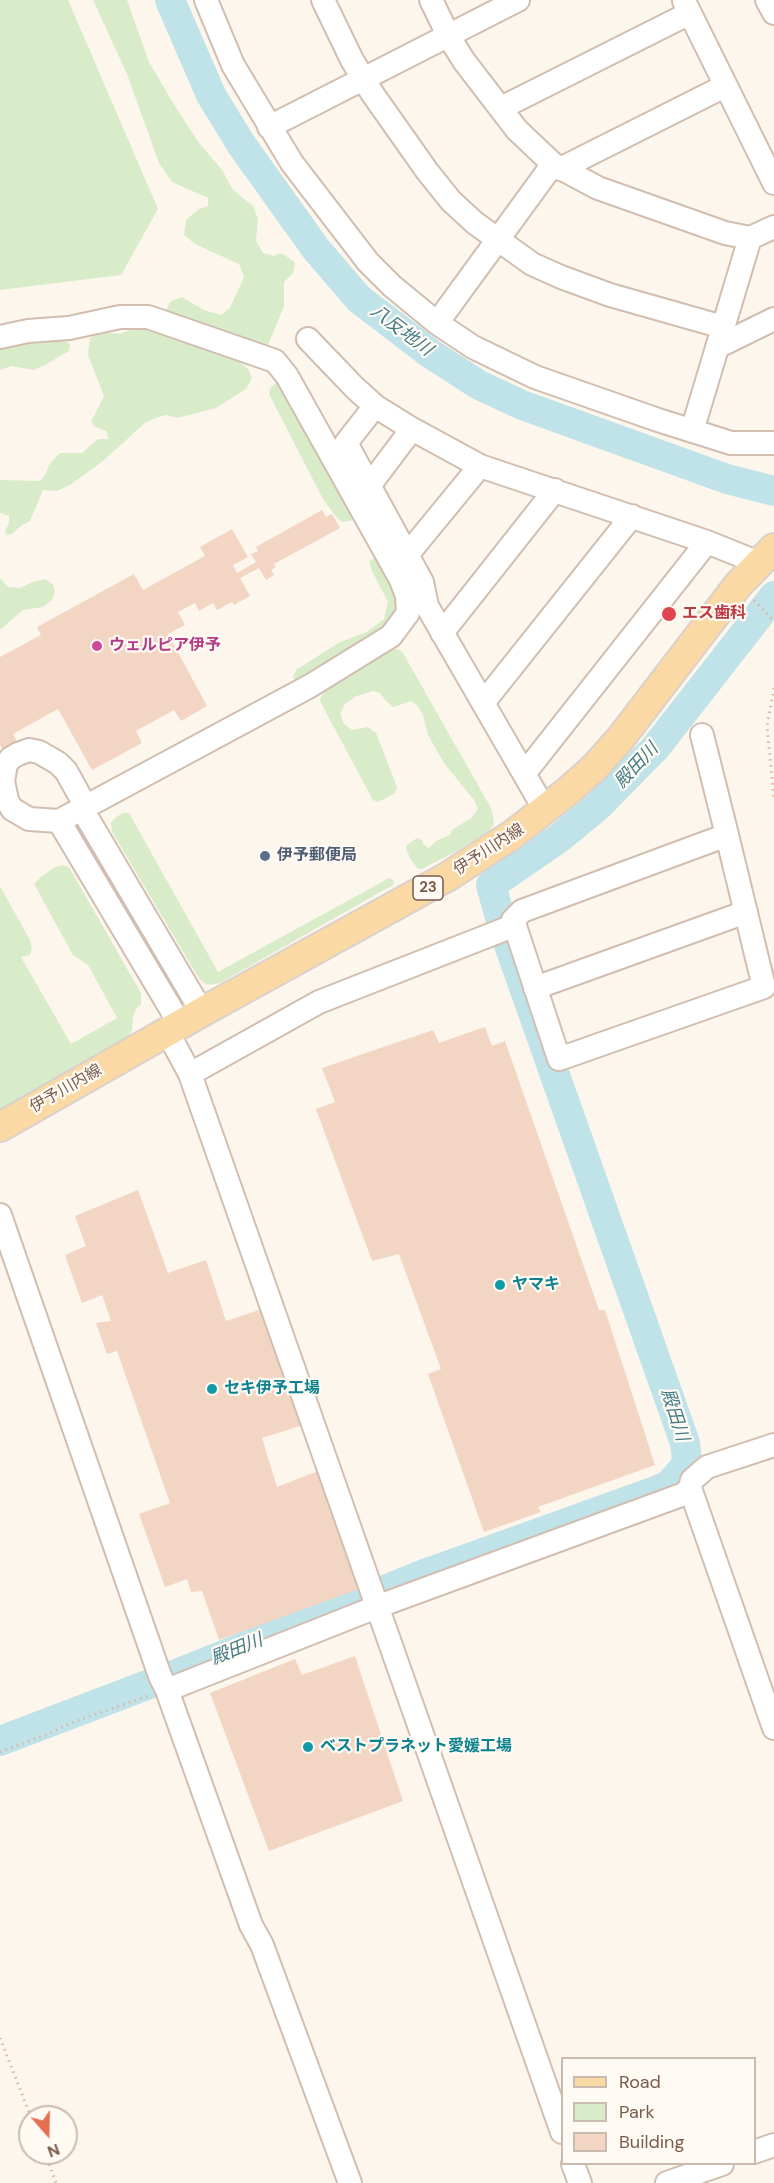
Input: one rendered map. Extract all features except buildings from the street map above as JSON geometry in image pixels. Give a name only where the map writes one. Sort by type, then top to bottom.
[{"type":"main road","name":"伊予川内線","points":[[0,1127],[183,1022],[447,877],[513,836],[594,768],[620,739],[738,585],[766,556]]},
{"type":"street","points":[[206,0],[233,65],[292,163],[368,262],[392,286],[437,323],[473,347],[535,377],[731,443],[774,443]]},
{"type":"street","points":[[323,0],[362,78],[427,171],[450,201],[474,224],[498,242],[532,264],[561,277],[720,337],[774,319]]},
{"type":"street","points":[[431,0],[464,61],[517,130],[557,166],[598,188],[725,233],[750,238],[774,227]]},
{"type":"street","points":[[269,126],[362,78],[449,37],[518,0]]},
{"type":"street","points":[[767,0],[774,13]]},
{"type":"street","points":[[501,108],[687,7],[774,183]]},
{"type":"street","points":[[437,323],[557,166],[725,86]]},
{"type":"street","points":[[692,431],[750,238]]},
{"type":"street","points":[[0,337],[28,331],[69,328],[120,317],[148,317],[275,361],[283,369],[310,417],[401,580],[407,596],[408,613],[391,636],[310,686],[84,808],[59,821],[29,819],[12,808],[7,800],[3,781],[6,764],[10,758],[29,750],[39,752],[58,763],[66,771],[84,808],[183,1022],[190,1074],[379,1606],[561,2129]]},
{"type":"street","points":[[308,339],[375,406],[480,466],[707,542],[766,556]]},
{"type":"street","points":[[375,406],[346,443],[422,582],[427,606],[545,810]]},
{"type":"street","points":[[369,486],[412,429]]},
{"type":"street","points":[[407,555],[480,466]]},
{"type":"street","points":[[442,633],[555,490]]},
{"type":"street","points":[[483,703],[632,516]]},
{"type":"street","points":[[524,774],[707,542]]},
{"type":"street","points":[[702,735],[727,835],[746,912],[764,987],[559,1059],[513,926],[513,920],[522,911],[727,835]]},
{"type":"street","points":[[59,821],[183,1022]]},
{"type":"street","points":[[535,988],[746,912]]},
{"type":"street","points":[[190,1074],[319,1002],[513,926]]},
{"type":"street","points":[[0,1215],[160,1676],[251,1926],[262,1945],[350,2183]]},
{"type":"street","points":[[167,1690],[379,1606],[684,1494],[690,1488],[692,1480],[707,1467],[774,1445]]},
{"type":"street","points":[[690,1488],[774,1728]]},
{"type":"street","points":[[756,2151],[774,2145]]},
{"type":"street","points":[[574,2165],[580,2183]]},
{"type":"street","points":[[667,2183],[716,2165]]},
{"type":"path","points":[[738,585],[774,621]]},
{"type":"path","points":[[774,688],[767,726],[774,798]]},
{"type":"path","points":[[0,1752],[71,1723],[167,1690]]},
{"type":"path","points":[[0,2038],[26,2105]]},
{"type":"path","points":[[49,2165],[56,2183]]},
{"type":"green space","points":[[0,0],[68,0],[158,209],[121,275],[0,290]]},
{"type":"green space","points":[[93,0],[127,0],[149,62],[173,103],[199,143],[222,170],[233,190],[253,206],[258,219],[256,241],[263,253],[274,256],[281,253],[295,262],[293,273],[284,282],[284,306],[268,345],[260,349],[169,317],[166,311],[170,302],[182,297],[204,310],[221,315],[230,308],[244,277],[239,264],[195,244],[184,235],[186,220],[199,209],[208,206],[208,198],[172,182],[159,163],[127,74]]},
{"type":"green space","points":[[132,329],[148,329],[237,359],[249,370],[252,378],[246,389],[216,408],[177,418],[166,415],[145,423],[103,461],[70,485],[57,491],[43,490],[30,521],[12,534],[6,535],[9,516],[0,513],[0,480],[40,481],[49,465],[60,453],[82,453],[98,439],[109,439],[106,431],[95,427],[91,422],[104,396],[88,355],[90,338],[102,332],[120,334]]},
{"type":"green space","points":[[66,341],[70,345],[69,351],[34,370],[11,366],[0,370],[0,350],[26,343]]},
{"type":"green space","points":[[276,383],[282,383],[354,516],[353,520],[343,522],[339,520],[324,501],[269,394],[270,388]]},
{"type":"green space","points":[[379,558],[401,601],[394,622],[299,682],[295,681],[293,677],[296,670],[340,642],[367,632],[384,619],[388,602],[369,561]]},
{"type":"green space","points":[[0,578],[8,587],[20,588],[45,579],[53,584],[55,592],[52,600],[43,607],[23,610],[0,630]]},
{"type":"green space","points":[[391,649],[398,649],[403,653],[491,808],[493,816],[494,824],[489,831],[422,869],[417,868],[410,858],[406,849],[407,845],[417,838],[429,848],[436,841],[450,835],[452,830],[471,818],[478,809],[474,800],[444,763],[428,735],[418,706],[411,701],[393,707],[380,693],[373,691],[357,696],[345,704],[340,714],[344,724],[352,730],[368,727],[376,733],[397,787],[395,793],[378,802],[373,800],[320,699],[325,691]]},
{"type":"green space","points":[[123,813],[129,813],[218,972],[389,878],[394,882],[393,885],[220,983],[208,985],[200,980],[112,832],[111,823]]},
{"type":"green space","points":[[63,865],[69,867],[141,993],[141,1004],[133,1016],[132,1031],[123,1041],[0,1111],[0,886],[30,940],[32,947],[30,955],[21,957],[71,1044],[117,1018],[88,965],[73,955],[34,884],[55,867]]},
{"type":"waterway","name":"八反地川","points":[[170,0],[211,95],[241,144],[316,249],[359,299],[431,354],[479,385],[522,405],[727,479],[774,491]]},
{"type":"waterway","name":"殿田川","points":[[499,914],[491,885],[558,839],[597,807],[656,747],[774,596]]},
{"type":"waterway","name":"殿田川","points":[[172,1676],[427,1573],[658,1490],[669,1485],[684,1468],[687,1460],[685,1443],[508,942]]},
{"type":"waterway","name":"殿田川","points":[[0,1741],[147,1685]]},
{"type":"place","name":"エス歯科","points":[[669,614]]},
{"type":"place","name":"ウェルピア伊予","points":[[97,646]]},
{"type":"place","name":"伊予郵便局","points":[[265,856]]},
{"type":"place","name":"ヤマキ","points":[[500,1285]]},
{"type":"place","name":"セキ伊予工場","points":[[212,1389]]},
{"type":"place","name":"ベストプラネット愛媛工場","points":[[308,1747]]}]
